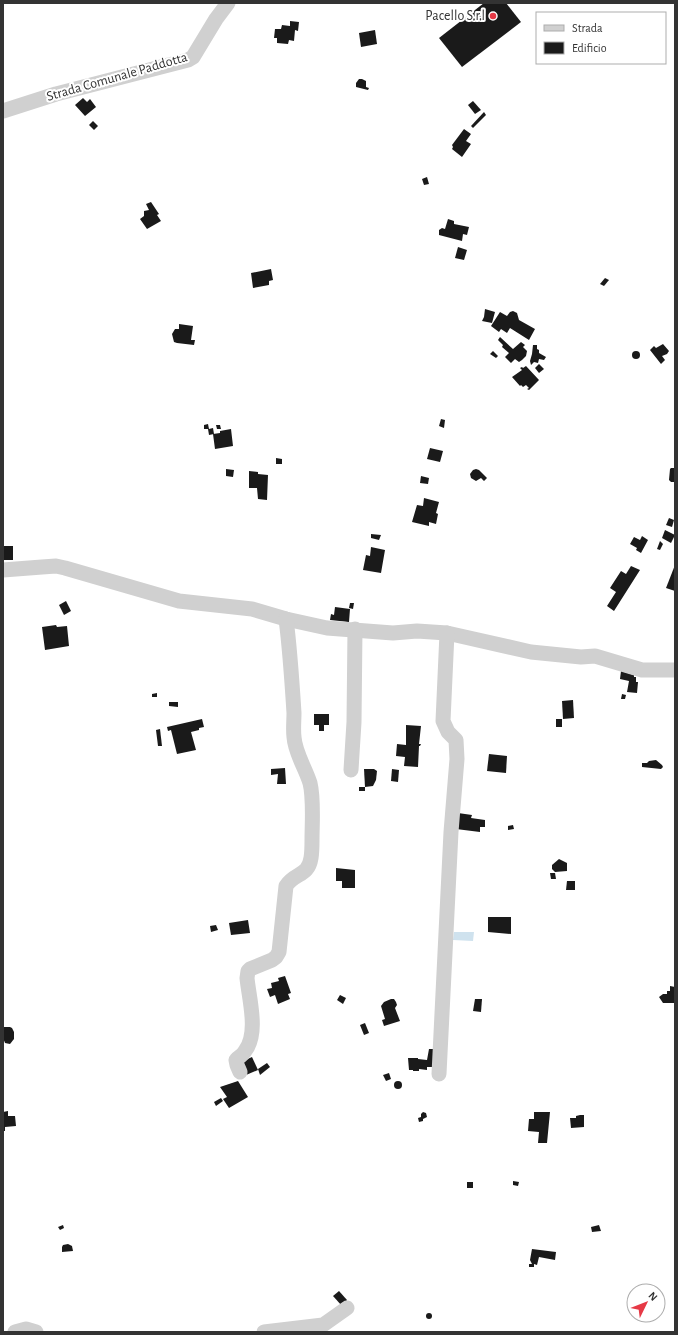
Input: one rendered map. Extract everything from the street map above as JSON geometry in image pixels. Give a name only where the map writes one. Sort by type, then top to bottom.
[{"type":"street","name":"Strada Comunale Paddotta","points":[[3,111],[56,94],[188,60],[193,57],[216,19],[228,3]]},
{"type":"street","points":[[3,570],[42,567],[65,568],[179,601],[252,609],[286,619],[327,628],[393,633],[417,631],[447,633],[531,652],[581,657],[595,656],[642,670],[675,670]]},
{"type":"street","points":[[240,1072],[236,1060],[245,1052],[253,1029],[247,978],[248,971],[276,957],[279,952],[286,886],[294,877],[303,874],[308,868],[311,858],[311,791],[310,782],[297,752],[294,738],[294,714],[286,619]]},
{"type":"street","points":[[351,770],[354,722],[355,629]]},
{"type":"street","points":[[439,1074],[451,832],[457,759],[456,740],[448,732],[442,721],[447,633]]},
{"type":"street","points":[[264,1332],[323,1325],[347,1308]]},
{"type":"street","points":[[15,1332],[26,1329],[36,1332]]},
{"type":"water","points":[[454,932],[474,932],[473,941],[453,940]]},
{"type":"building","points":[[484,3],[506,3],[521,22],[462,67],[439,38]]},
{"type":"building","points":[[290,21],[299,22],[298,31],[295,30],[294,41],[289,40],[288,44],[277,43],[277,38],[274,38],[275,29],[281,29],[282,25],[290,26]]},
{"type":"building","points":[[375,30],[377,44],[361,47],[359,33]]},
{"type":"building","points":[[359,79],[366,81],[366,87],[369,88],[368,90],[356,87],[356,83]]},
{"type":"building","points":[[83,98],[87,102],[90,99],[96,107],[85,116],[75,105]]},
{"type":"building","points":[[473,101],[481,110],[475,114],[468,105]]},
{"type":"building","points":[[484,112],[486,115],[473,128],[471,126]]},
{"type":"building","points":[[93,121],[98,126],[94,130],[89,125]]},
{"type":"building","points":[[464,129],[471,134],[466,141],[471,144],[462,157],[452,149],[452,145]]},
{"type":"building","points":[[427,177],[429,184],[424,185],[422,179]]},
{"type":"building","points":[[151,202],[159,214],[157,215],[161,221],[147,229],[140,219],[144,216],[144,211],[149,210],[146,204]]},
{"type":"building","points":[[448,219],[454,221],[454,224],[469,227],[467,235],[463,234],[462,241],[439,235],[439,230],[442,228],[445,229]]},
{"type":"building","points":[[458,247],[467,250],[464,260],[455,258]]},
{"type":"building","points":[[271,269],[273,280],[269,281],[269,285],[253,288],[251,273]]},
{"type":"building","points":[[605,278],[609,280],[604,286],[600,284]]},
{"type":"building","points":[[485,309],[495,312],[492,323],[482,321]]},
{"type":"building","points":[[513,311],[517,313],[519,320],[535,329],[529,340],[510,328],[507,333],[501,329],[499,332],[491,326],[500,312],[507,316]]},
{"type":"building","points":[[179,324],[193,326],[191,340],[195,340],[194,345],[174,342],[172,334],[175,329],[179,329]]},
{"type":"building","points":[[500,337],[513,349],[521,342],[525,345],[523,347],[527,351],[526,356],[519,362],[515,359],[511,363],[505,357],[509,353],[502,347],[503,345],[498,340]]},
{"type":"building","points":[[663,344],[669,351],[667,354],[662,356],[665,360],[661,364],[650,350],[654,346],[656,348]]},
{"type":"building","points":[[533,345],[537,345],[539,353],[546,357],[544,360],[539,359],[538,363],[534,362],[531,365],[530,361]]},
{"type":"building","points":[[493,351],[498,356],[496,358],[490,354]]},
{"type":"building","points":[[634,351],[638,351],[640,355],[638,359],[634,359],[632,357],[632,353]]},
{"type":"building","points":[[539,364],[544,369],[539,373],[535,368]]},
{"type":"building","points":[[526,366],[539,380],[529,390],[527,389],[529,388],[526,385],[523,387],[521,385],[520,386],[512,377],[522,370],[520,368]]},
{"type":"building","points":[[441,419],[445,420],[444,428],[439,426]]},
{"type":"building","points":[[208,424],[209,429],[213,428],[214,434],[209,435],[208,429],[204,429],[204,425]]},
{"type":"building","points":[[216,425],[220,425],[221,429],[217,429]]},
{"type":"building","points":[[231,429],[233,446],[215,449],[213,434]]},
{"type":"building","points":[[430,448],[443,451],[440,462],[427,459]]},
{"type":"building","points":[[276,458],[282,459],[282,464],[276,464]]},
{"type":"building","points":[[671,468],[675,468],[675,482],[671,482],[669,480]]},
{"type":"building","points":[[226,469],[234,470],[233,477],[226,476]]},
{"type":"building","points":[[476,469],[487,478],[484,481],[481,478],[476,481],[471,478],[470,474]]},
{"type":"building","points":[[249,471],[268,475],[267,500],[258,499],[257,488],[249,488]]},
{"type":"building","points":[[421,476],[429,478],[428,484],[420,483]]},
{"type":"building","points":[[424,498],[439,502],[436,513],[438,514],[436,524],[429,522],[429,526],[412,522],[417,505],[423,506]]},
{"type":"building","points":[[669,518],[674,520],[672,527],[666,525]]},
{"type":"building","points":[[665,530],[675,535],[671,543],[662,538]]},
{"type":"building","points":[[371,534],[381,535],[379,540],[371,538]]},
{"type":"building","points":[[642,536],[648,540],[641,553],[636,550],[637,548],[630,544],[634,537],[640,540]]},
{"type":"building","points":[[660,541],[663,544],[660,550],[657,549]]},
{"type":"building","points":[[3,546],[13,546],[13,560],[3,560]]},
{"type":"building","points":[[371,547],[385,550],[381,573],[363,570],[366,555],[370,556]]},
{"type":"building","points":[[675,565],[675,591],[666,588]]},
{"type":"building","points":[[631,566],[640,570],[614,611],[607,606],[616,592],[610,588],[621,571],[626,574]]},
{"type":"building","points":[[66,601],[71,611],[64,615],[59,605]]},
{"type":"building","points":[[350,603],[354,603],[353,609],[349,608]]},
{"type":"building","points":[[335,607],[350,609],[349,622],[330,620],[331,614],[334,615]]},
{"type":"building","points":[[56,625],[57,627],[67,626],[69,646],[45,650],[42,627]]},
{"type":"building","points":[[621,671],[636,677],[636,682],[638,682],[637,693],[627,692],[629,681],[620,679]]},
{"type":"building","points":[[157,693],[157,697],[152,697],[152,694]]},
{"type":"building","points":[[622,694],[626,695],[625,699],[621,699]]},
{"type":"building","points":[[573,700],[574,718],[563,719],[562,701]]},
{"type":"building","points":[[169,702],[178,702],[178,707],[169,706]]},
{"type":"building","points":[[314,714],[329,714],[329,725],[324,725],[324,731],[319,731],[319,725],[314,725]]},
{"type":"building","points":[[202,719],[204,727],[191,732],[196,750],[177,754],[171,730],[168,731],[167,727]]},
{"type":"building","points":[[556,719],[562,719],[562,727],[556,727]]},
{"type":"building","points":[[406,725],[421,726],[419,744],[421,744],[419,746],[418,767],[404,766],[405,757],[396,756],[397,744],[406,745]]},
{"type":"building","points":[[160,729],[162,746],[158,746],[156,730]]},
{"type":"building","points":[[489,754],[507,756],[506,773],[487,771]]},
{"type":"building","points":[[656,760],[662,765],[663,767],[661,769],[642,767],[642,763]]},
{"type":"building","points":[[285,768],[286,784],[277,784],[278,774],[271,775],[271,769]]},
{"type":"building","points":[[364,769],[374,769],[377,771],[376,780],[373,786],[365,787]]},
{"type":"building","points":[[392,769],[399,770],[398,782],[391,781]]},
{"type":"building","points":[[359,787],[365,787],[365,791],[359,791]]},
{"type":"building","points":[[458,813],[472,815],[471,818],[485,820],[485,827],[480,827],[480,832],[456,829]]},
{"type":"building","points":[[513,825],[514,829],[508,830],[508,826]]},
{"type":"building","points":[[559,859],[567,863],[567,871],[555,872],[552,869],[552,865]]},
{"type":"building","points":[[336,868],[355,870],[355,888],[342,888],[342,881],[336,881]]},
{"type":"building","points":[[550,873],[555,873],[556,879],[551,879]]},
{"type":"building","points":[[567,881],[575,881],[575,890],[566,890]]},
{"type":"building","points":[[488,917],[511,917],[511,934],[488,932]]},
{"type":"building","points":[[248,920],[250,933],[231,935],[229,923]]},
{"type":"building","points":[[216,925],[218,930],[211,932],[210,926]]},
{"type":"building","points":[[285,976],[291,993],[288,994],[290,999],[278,1004],[275,995],[270,997],[267,989],[272,988],[271,983],[279,981],[278,978]]},
{"type":"building","points":[[670,986],[675,987],[675,1003],[663,1003],[659,997],[663,994],[667,994],[667,991],[670,991]]},
{"type":"building","points":[[340,995],[346,998],[343,1004],[337,1000]]},
{"type":"building","points":[[394,999],[396,1002],[397,1005],[395,1008],[400,1021],[384,1026],[382,1020],[385,1019],[381,1006],[384,1002]]},
{"type":"building","points":[[475,999],[482,999],[481,1012],[473,1011]]},
{"type":"building","points":[[365,1023],[369,1033],[364,1035],[360,1025]]},
{"type":"building","points":[[4,1027],[12,1028],[14,1032],[14,1039],[10,1044],[5,1043],[3,1038]]},
{"type":"building","points":[[429,1049],[435,1049],[434,1067],[427,1067],[427,1070],[419,1069],[419,1071],[409,1070],[408,1058],[427,1060]]},
{"type":"building","points":[[252,1057],[258,1070],[246,1075],[241,1062]]},
{"type":"building","points":[[267,1063],[270,1067],[260,1075],[258,1069]]},
{"type":"building","points":[[389,1073],[391,1079],[386,1081],[383,1075]]},
{"type":"building","points":[[238,1081],[248,1097],[229,1108],[223,1099],[227,1097],[220,1087]]},
{"type":"building","points":[[396,1081],[400,1081],[402,1085],[400,1089],[396,1089],[394,1087],[394,1083]]},
{"type":"building","points":[[221,1098],[223,1101],[216,1106],[214,1102]]},
{"type":"building","points":[[8,1111],[8,1116],[15,1116],[16,1126],[5,1127],[5,1131],[3,1131],[3,1112]]},
{"type":"building","points":[[423,1112],[426,1113],[427,1117],[423,1119],[423,1121],[419,1122],[418,1118],[421,1117]]},
{"type":"building","points":[[534,1112],[550,1112],[547,1143],[538,1143],[539,1132],[528,1131],[529,1119],[534,1119]]},
{"type":"building","points":[[584,1115],[584,1127],[571,1128],[570,1118],[576,1118],[576,1116]]},
{"type":"building","points":[[513,1181],[519,1182],[518,1186],[513,1185]]},
{"type":"building","points":[[467,1182],[473,1182],[473,1188],[467,1188]]},
{"type":"building","points":[[63,1225],[64,1228],[60,1230],[58,1227]]},
{"type":"building","points":[[599,1225],[601,1231],[592,1232],[591,1227]]},
{"type":"building","points":[[68,1244],[72,1246],[73,1251],[62,1252],[63,1245]]},
{"type":"building","points":[[532,1249],[556,1252],[555,1260],[539,1257],[537,1265],[534,1264],[534,1267],[529,1267],[529,1264],[532,1264],[530,1260]]},
{"type":"building","points":[[339,1291],[347,1300],[342,1306],[333,1296]]},
{"type":"building","points":[[429,1313],[432,1316],[429,1319],[426,1316]]},
{"type":"place","name":"Pacello S.r.l","points":[[493,16]]}]
